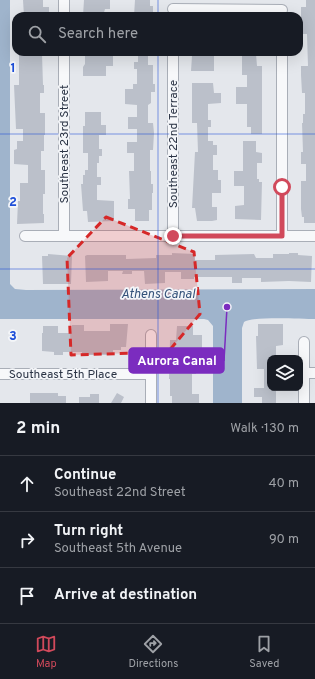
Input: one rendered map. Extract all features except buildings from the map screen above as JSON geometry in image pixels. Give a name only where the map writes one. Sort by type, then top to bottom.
[{"type":"street","points":[[64,0],[64,12]]},
{"type":"street","points":[[173,8],[282,9]]},
{"type":"street","name":"Southeast 23rd Street","points":[[64,56],[64,236]]},
{"type":"street","name":"Southeast 22nd Terrace","points":[[173,56],[173,236]]},
{"type":"street","points":[[282,56],[282,236]]},
{"type":"street","points":[[25,236],[315,236]]},
{"type":"street","points":[[151,335],[151,403]]},
{"type":"street","points":[[304,342],[304,403]]},
{"type":"street","points":[[304,373],[315,373]]},
{"type":"street","name":"Southeast 5th Place","points":[[0,374],[150,374]]},
{"type":"highlighted area","points":[[106,217],[194,252],[200,314],[168,352],[71,355],[67,258]]},
{"type":"water","name":"Athens Canal","points":[[0,0],[10,0],[10,284],[15,289],[26,290],[315,289],[315,319],[267,318],[244,322],[242,328],[242,403],[213,403],[213,326],[208,320],[0,319]]},
{"type":"place","name":"Aurora Canal","points":[[227,307]]},
{"type":"route","points":[[173,236],[282,236],[282,187]]}]
